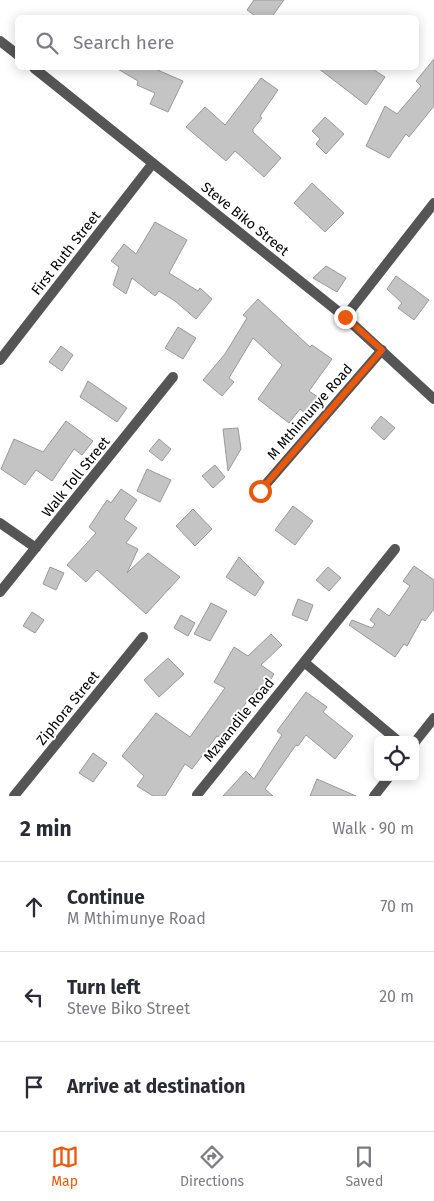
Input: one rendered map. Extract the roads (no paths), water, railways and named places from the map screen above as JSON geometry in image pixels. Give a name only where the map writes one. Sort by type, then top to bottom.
[{"type":"street","points":[[0,41],[15,53]]},
{"type":"street","name":"Steve Biko Street","points":[[37,70],[345,317],[434,399]]},
{"type":"street","name":"First Ruth Street","points":[[0,360],[153,163]]},
{"type":"street","points":[[345,317],[434,203]]},
{"type":"street","name":"M Mthimunye Road","points":[[260,491],[382,350]]},
{"type":"street","name":"Walk Toll Street","points":[[0,592],[172,377]]},
{"type":"street","points":[[0,523],[36,548]]},
{"type":"street","name":"Mzwandile Road","points":[[197,795],[395,549]]},
{"type":"street","name":"Ziphora Street","points":[[14,796],[143,637]]},
{"type":"street","points":[[304,662],[392,736]]},
{"type":"street","points":[[419,737],[434,718]]},
{"type":"street","points":[[374,796],[386,781]]}]
